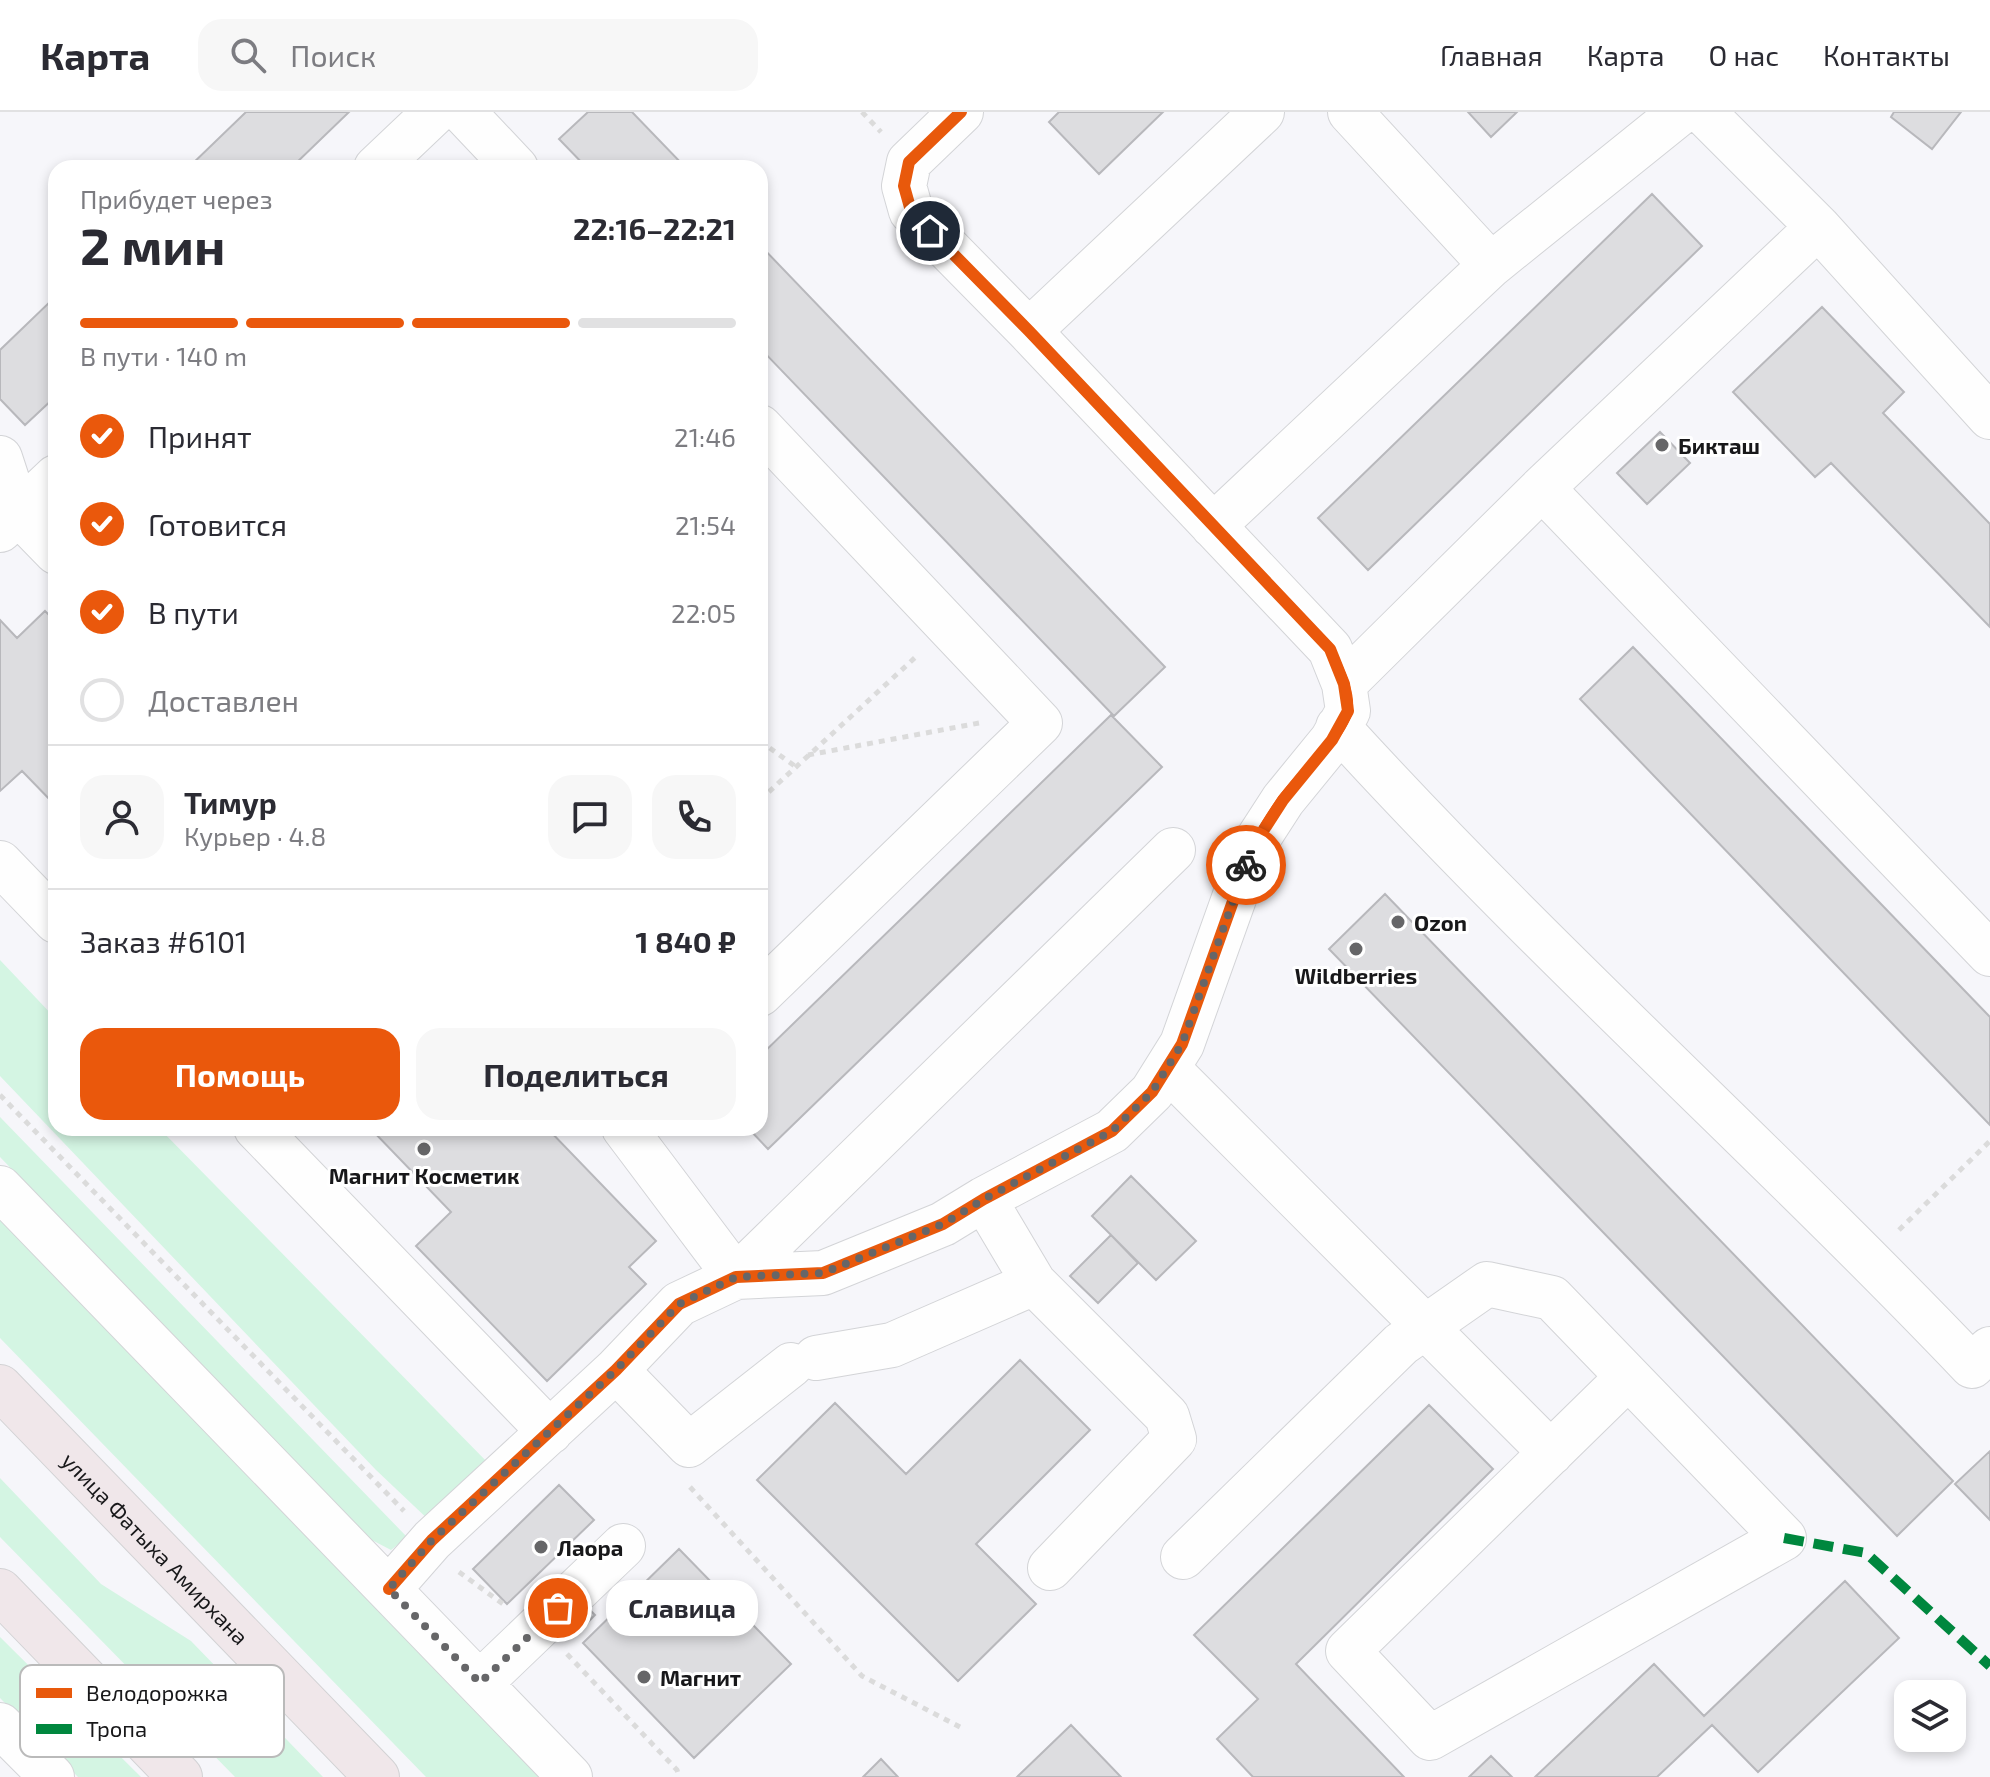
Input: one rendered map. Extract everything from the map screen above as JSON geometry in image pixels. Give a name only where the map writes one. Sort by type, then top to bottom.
[{"type":"main road","name":"улица Фатыха Амирхана","points":[[0,1387],[269,1665]]},
{"type":"main road","points":[[0,1591],[72,1665]]},
{"type":"main road","name":"улица Фатыха Амирхана","points":[[284,1681],[377,1777]]},
{"type":"main road","points":[[161,1757],[180,1777]]},
{"type":"street","points":[[384,160],[435,112]]},
{"type":"street","points":[[463,112],[508,160]]},
{"type":"street","points":[[736,1277],[823,1273],[943,1224],[1112,1131],[1152,1092],[1182,1044],[1252,848],[1283,800],[1332,740],[1348,711],[1344,684],[1330,649],[911,211],[904,186],[909,162],[961,112]]},
{"type":"street","points":[[1029,331],[1262,112]]},
{"type":"street","points":[[1350,112],[1491,265]]},
{"type":"street","points":[[1213,526],[1491,265],[1681,112]]},
{"type":"street","points":[[1703,112],[1818,227],[1990,417]]},
{"type":"street","points":[[1344,684],[1542,488],[1818,227]]},
{"type":"street","points":[[768,435],[1040,723],[768,986]]},
{"type":"street","points":[[0,458],[9,522],[48,547]]},
{"type":"street","points":[[9,522],[48,485]]},
{"type":"street","points":[[1542,488],[1990,954]]},
{"type":"street","points":[[1338,727],[1418,815],[1870,1259],[1972,1366],[1990,1349]]},
{"type":"street","points":[[389,1589],[432,1540],[616,1370],[679,1304],[736,1277],[1173,850]]},
{"type":"street","points":[[0,863],[48,913]]},
{"type":"street","points":[[1167,1068],[1551,1453]]},
{"type":"street","points":[[264,1136],[550,1432]]},
{"type":"street","points":[[630,1136],[736,1277]]},
{"type":"street","points":[[0,1188],[570,1777]]},
{"type":"street","points":[[984,1199],[1034,1283],[1167,1416],[1174,1439],[1050,1568]]},
{"type":"street","points":[[616,1370],[689,1445],[803,1361],[892,1345],[1034,1283]]},
{"type":"street","points":[[1183,1557],[1401,1344],[1487,1284],[1552,1298],[1784,1538],[1430,1738],[1348,1651],[1628,1377]]},
{"type":"street","points":[[480,1683],[623,1546]]},
{"type":"street","points":[[0,1725],[20,1745]]},
{"type":"street","points":[[32,1757],[52,1777]]},
{"type":"path","points":[[768,793],[949,627]]},
{"type":"path","points":[[808,755],[1031,714]]},
{"type":"path","points":[[768,747],[796,767]]},
{"type":"path","points":[[0,1095],[432,1540],[454,1569],[556,1642],[677,1770],[679,1777]]},
{"type":"path","points":[[1870,1259],[1990,1141]]},
{"type":"path","points":[[689,1445],[690,1490],[862,1676],[960,1727]]},
{"type":"green space","points":[[0,960],[48,1011],[48,1126],[0,1076]]},
{"type":"green space","points":[[0,1117],[407,1537],[391,1550],[368,1538],[0,1157]]},
{"type":"green space","points":[[57,1136],[167,1136],[493,1468],[432,1523],[376,1470]]},
{"type":"green space","points":[[0,1216],[544,1777],[426,1777],[0,1338]]},
{"type":"green space","points":[[0,1478],[101,1584],[191,1641],[214,1665],[125,1665],[0,1537]]},
{"type":"green space","points":[[0,1637],[28,1665],[20,1665],[20,1718],[0,1698]]},
{"type":"green space","points":[[284,1737],[323,1777],[235,1777],[215,1757],[284,1757]]},
{"type":"green space","points":[[58,1757],[121,1757],[141,1777],[78,1777]]},
{"type":"building","points":[[246,112],[349,112],[299,160],[196,160]]},
{"type":"building","points":[[588,112],[632,112],[678,160],[579,160],[559,139]]},
{"type":"building","points":[[1059,112],[1163,112],[1099,174],[1049,122]]},
{"type":"building","points":[[1468,112],[1517,112],[1491,137]]},
{"type":"building","points":[[1894,112],[1961,112],[1932,149],[1891,117]]},
{"type":"building","points":[[1652,194],[1702,246],[1368,570],[1318,518]]},
{"type":"building","points":[[768,253],[1165,667],[1114,716],[768,356]]},
{"type":"building","points":[[48,304],[48,403],[25,425],[0,399],[0,350]]},
{"type":"building","points":[[1822,307],[1904,392],[1883,413],[1990,524],[1990,627],[1831,463],[1815,477],[1733,392]]},
{"type":"building","points":[[1660,432],[1690,463],[1647,504],[1617,473]]},
{"type":"building","points":[[45,611],[48,614],[48,798],[22,771],[0,791],[0,620],[17,638]]},
{"type":"building","points":[[1633,647],[1990,1017],[1990,1125],[1580,699]]},
{"type":"building","points":[[1111,715],[1162,767],[768,1149],[756,1136],[768,1136],[768,1048]]},
{"type":"building","points":[[1385,894],[1953,1481],[1897,1536],[1329,949]]},
{"type":"building","points":[[378,1136],[555,1136],[656,1241],[629,1267],[646,1284],[547,1381],[416,1246],[451,1212]]},
{"type":"building","points":[[1131,1176],[1196,1241],[1156,1280],[1092,1216]]},
{"type":"building","points":[[1111,1235],[1138,1263],[1098,1303],[1070,1276]]},
{"type":"building","points":[[1020,1360],[1090,1430],[976,1544],[1036,1604],[958,1681],[757,1480],[835,1403],[906,1474]]},
{"type":"building","points":[[1429,1405],[1493,1469],[1296,1664],[1404,1777],[1253,1777],[1217,1739],[1258,1699],[1194,1635]]},
{"type":"building","points":[[1990,1451],[1990,1520],[1955,1484]]},
{"type":"building","points":[[559,1485],[594,1520],[507,1604],[473,1569]]},
{"type":"building","points":[[679,1549],[791,1664],[694,1758],[583,1643]]},
{"type":"building","points":[[1845,1581],[1899,1638],[1758,1772],[1712,1725],[1657,1777],[1535,1777],[1654,1664],[1704,1716]]},
{"type":"building","points":[[582,1602],[595,1615],[583,1627],[570,1614]]},
{"type":"building","points":[[1071,1725],[1121,1777],[1017,1777]]},
{"type":"building","points":[[1491,1756],[1512,1777],[1469,1777]]},
{"type":"building","points":[[881,1759],[898,1777],[863,1777]]},
{"type":"marked path","points":[[1784,1538],[1866,1553],[1990,1666]]},
{"type":"cycle path","points":[[389,1589],[432,1540],[616,1370],[679,1304],[736,1277],[823,1273],[943,1224],[1112,1131],[1152,1092],[1182,1044],[1252,848],[1283,800],[1332,740],[1348,711],[1344,684],[1330,649],[911,211],[904,186],[909,162],[961,112]]},
{"type":"way so far","points":[[558,1608],[480,1683],[389,1589],[432,1540],[616,1370],[679,1304],[736,1277],[823,1273],[943,1224],[1112,1131],[1152,1092],[1182,1044],[1246,865]]},
{"type":"place","name":"Бикташ","points":[[1662,445]]},
{"type":"place","name":"Ozon","points":[[1398,922]]},
{"type":"place","name":"Wildberries","points":[[1356,949]]},
{"type":"place","name":"Магнит Косметик","points":[[424,1149]]},
{"type":"place","name":"Лаора","points":[[541,1547]]},
{"type":"place","name":"Славица","points":[[558,1608]]},
{"type":"place","name":"Магнит","points":[[644,1677]]},
{"type":"route","points":[[930,231],[1330,649],[1344,684],[1348,711],[1332,740],[1283,800],[1252,848],[1246,865]]}]
